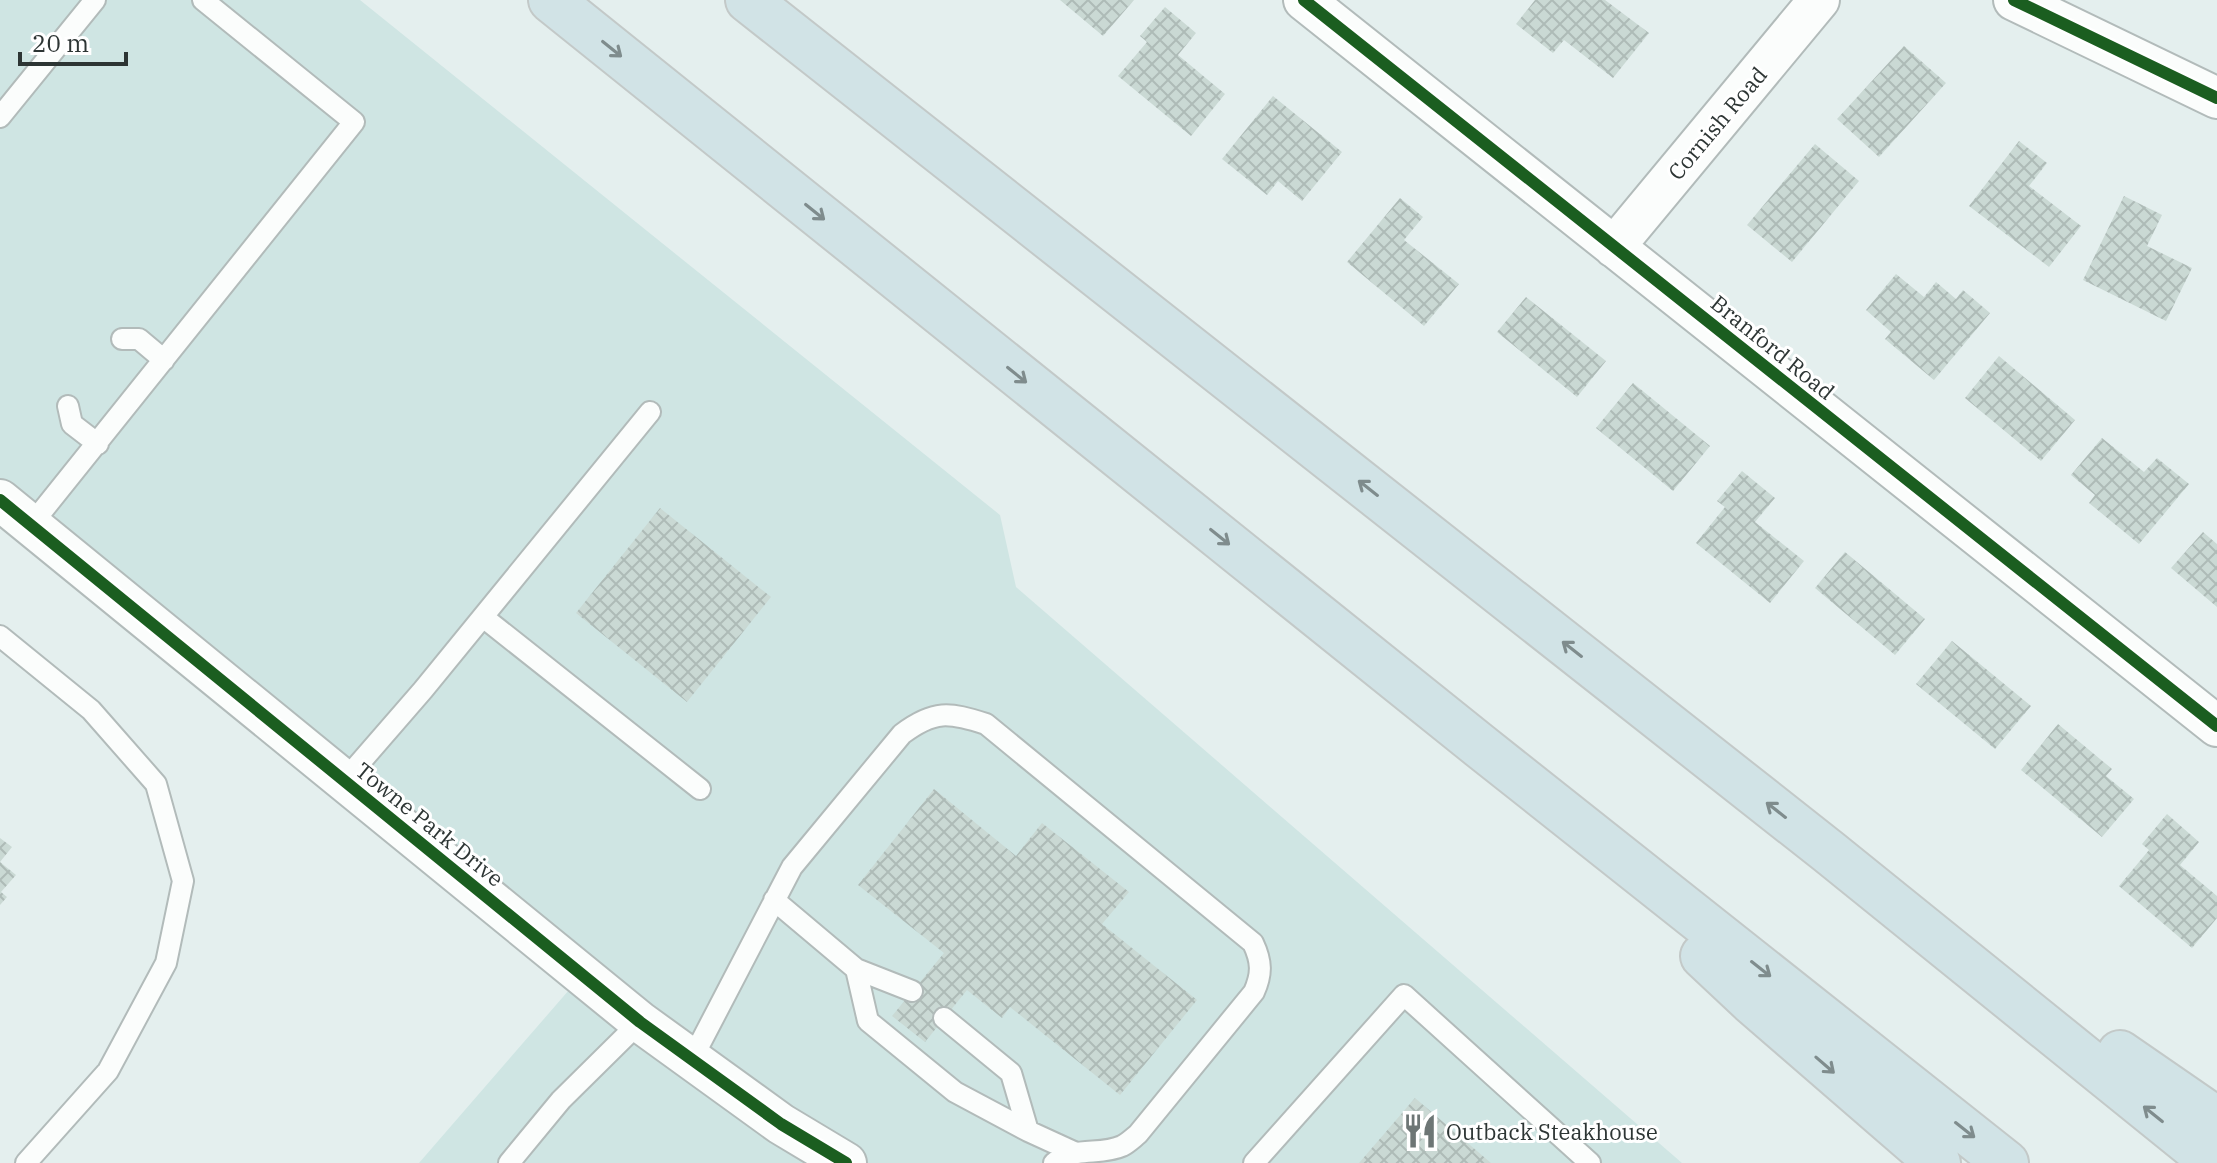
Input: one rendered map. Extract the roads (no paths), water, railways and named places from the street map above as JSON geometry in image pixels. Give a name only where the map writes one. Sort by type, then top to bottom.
[{"type":"highway","points":[[551,0],[1480,746],[2006,1163]]},
{"type":"highway","points":[[748,0],[1829,852],[2214,1163]]},
{"type":"highway","points":[[1480,746],[1751,1001],[1938,1163]]},
{"type":"highway","points":[[1829,852],[2217,1120]]},
{"type":"street","name":"Branford Road","points":[[1304,0],[2217,726]]},
{"type":"street","name":"Cornish Road","points":[[1614,247],[1819,0]]},
{"type":"street","points":[[2014,0],[2217,98]]},
{"type":"street","name":"Towne Park Drive","points":[[0,500],[640,1022],[781,1124],[846,1163]]},
{"type":"lane","points":[[0,117],[95,0]]},
{"type":"lane","points":[[31,525],[354,122],[203,0]]},
{"type":"lane","points":[[122,339],[139,339],[164,360]]},
{"type":"lane","points":[[68,406],[72,424],[98,444]]},
{"type":"lane","points":[[344,781],[650,412]]},
{"type":"lane","points":[[483,617],[700,789]]},
{"type":"lane","points":[[0,636],[91,710],[156,784],[183,881],[166,963],[108,1071],[26,1163]]},
{"type":"lane","points":[[692,1059],[792,867],[902,734],[921,719],[943,713],[986,724],[1253,943],[1261,959],[1261,977],[1254,992],[1138,1134],[1123,1146],[1076,1153],[1061,1157],[1054,1163]]},
{"type":"lane","points":[[774,900],[856,969],[912,991]]},
{"type":"lane","points":[[856,969],[868,1021],[955,1092],[1076,1153]]},
{"type":"lane","points":[[1254,1163],[1404,995],[1590,1163]]},
{"type":"lane","points":[[944,1018],[1011,1073],[1028,1131]]},
{"type":"lane","points":[[509,1163],[561,1100],[640,1022]]},
{"type":"place","name":"Outback Steakhouse","points":[[1420,1131]]}]
